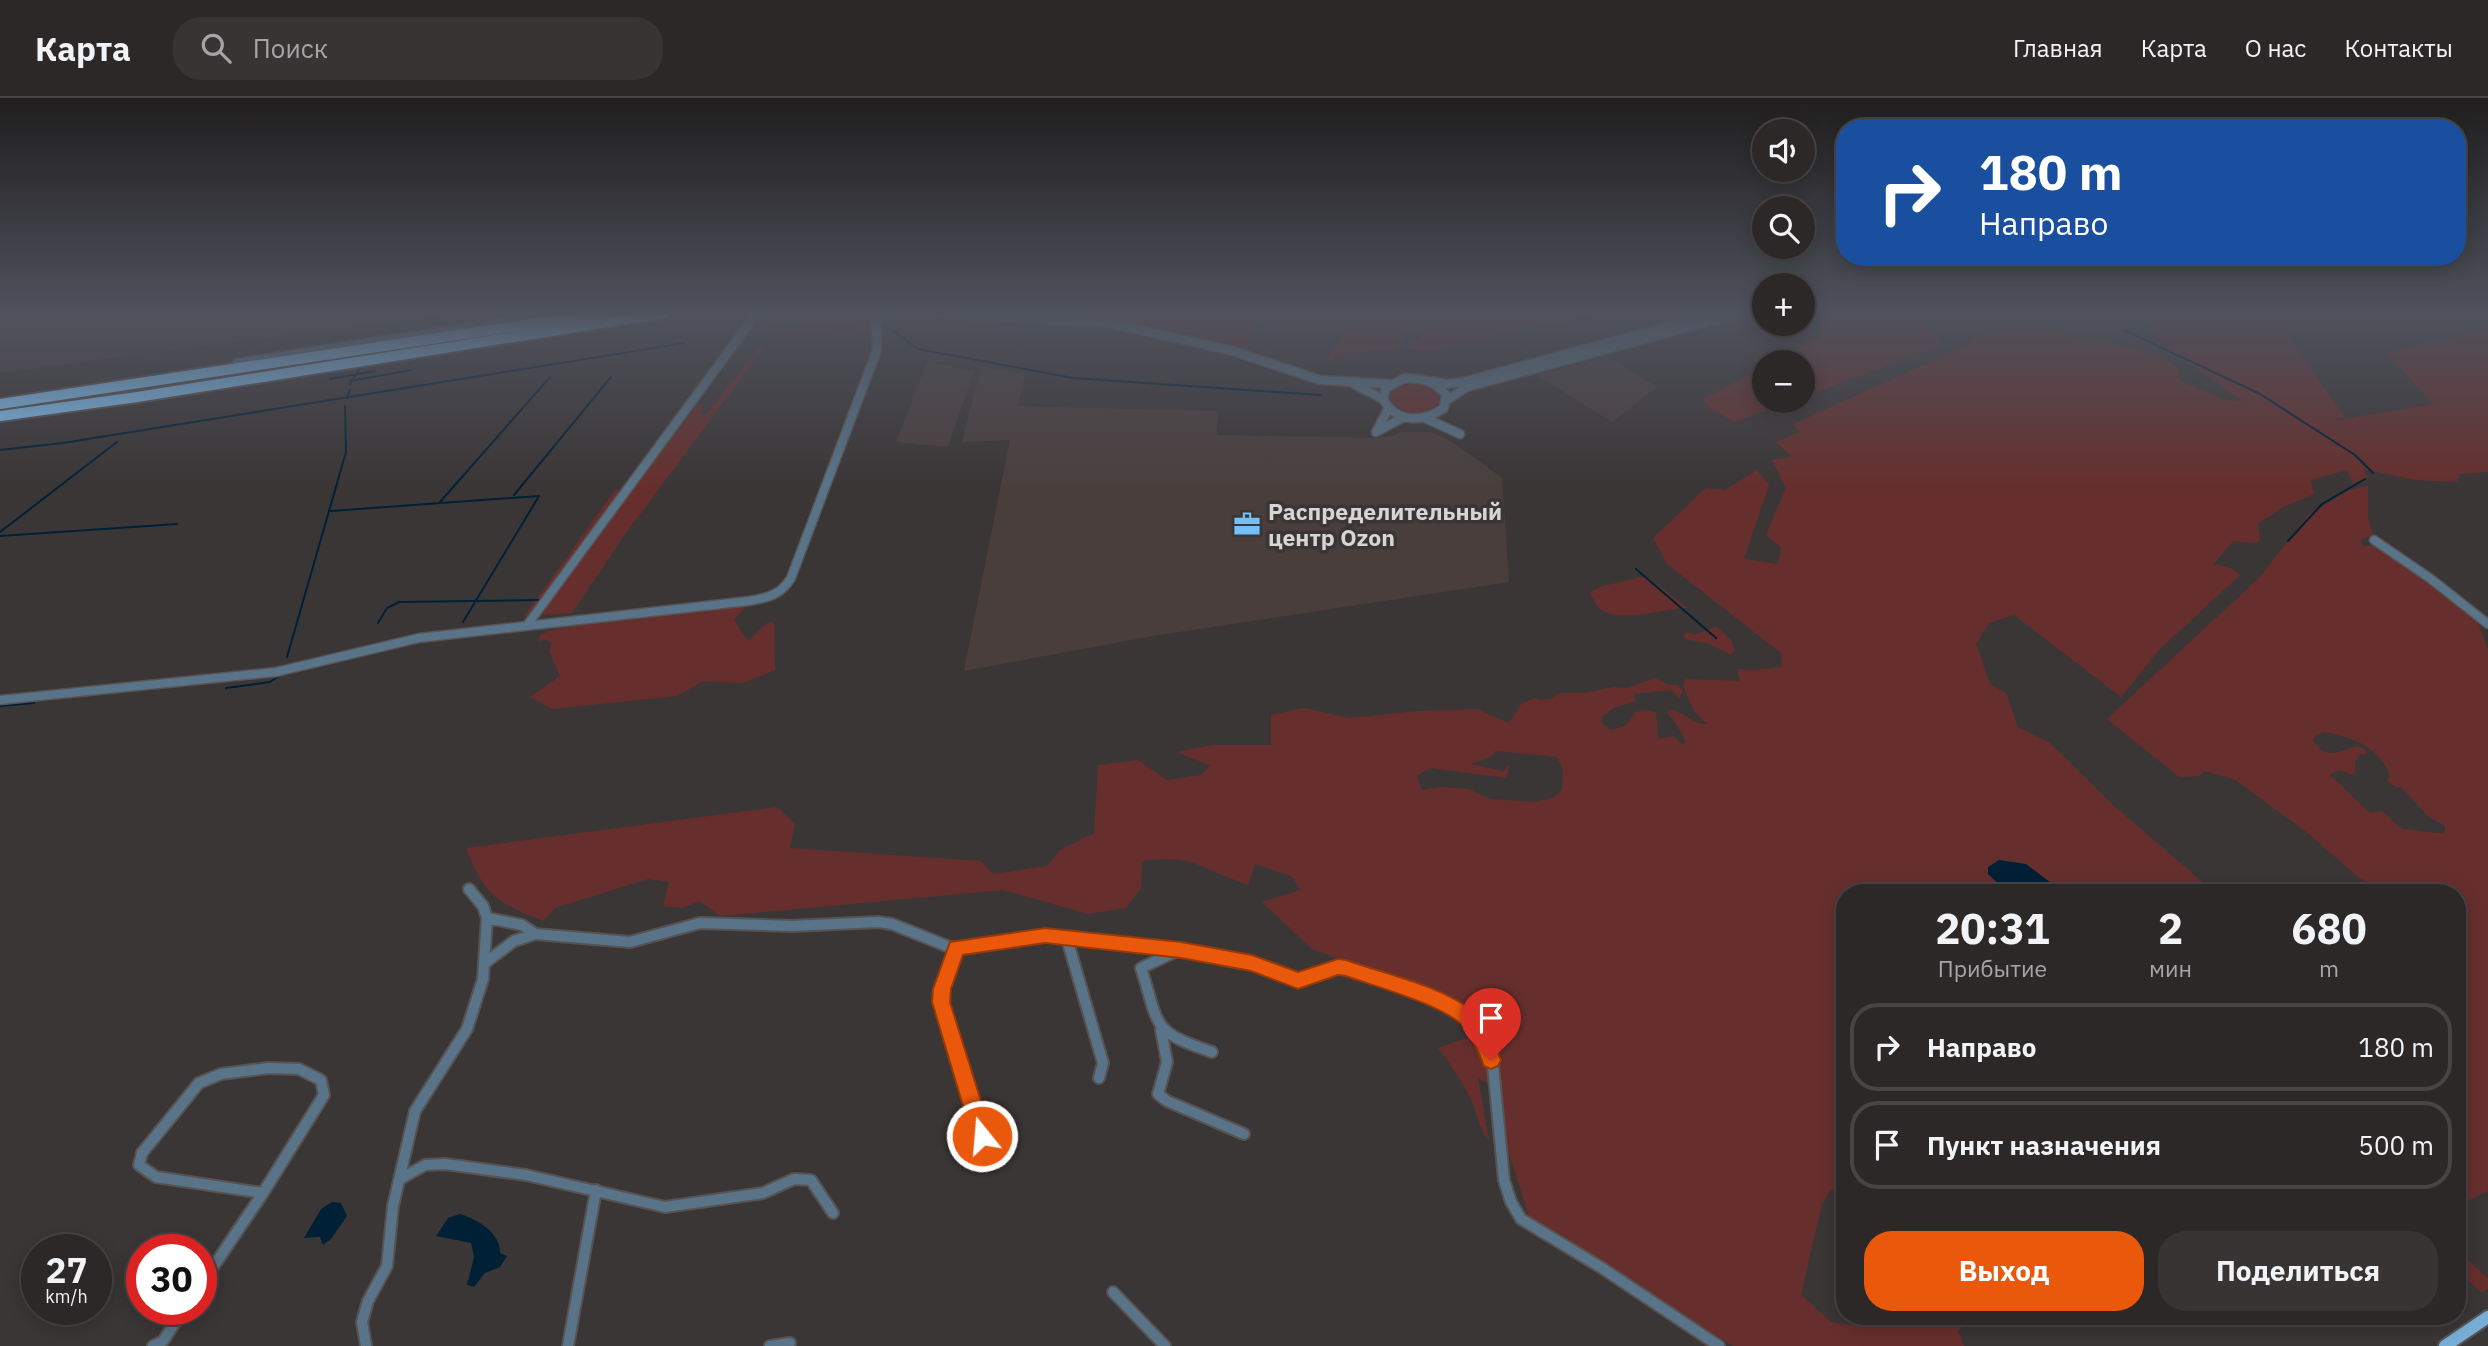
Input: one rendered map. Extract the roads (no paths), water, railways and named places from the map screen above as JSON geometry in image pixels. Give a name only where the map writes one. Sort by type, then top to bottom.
[{"type":"highway","points":[[0,397],[191,371]]},
{"type":"highway","points":[[0,404],[223,371]]},
{"type":"highway","points":[[0,416],[301,371]]},
{"type":"main road","points":[[2445,1346],[2488,1317]]},
{"type":"street","points":[[184,372],[189,371]]},
{"type":"street","points":[[528,624],[713,371]]},
{"type":"street","points":[[0,701],[276,672],[419,638],[768,598],[782,592],[791,578],[869,371]]},
{"type":"street","points":[[1294,371],[1320,380],[1390,384],[1405,378],[1446,384],[1503,371]]},
{"type":"street","points":[[1426,418],[1441,412],[1447,400],[1467,387],[1525,371]]},
{"type":"street","points":[[1350,381],[1383,398]]},
{"type":"street","points":[[1430,381],[1442,389],[1447,400]]},
{"type":"street","points":[[1390,384],[1383,393],[1388,409],[1404,417],[1426,418],[1460,434]]},
{"type":"street","points":[[1388,409],[1376,432],[1404,417]]},
{"type":"street","points":[[1441,412],[1451,428]]},
{"type":"street","points":[[2374,540],[2431,579],[2488,624]]},
{"type":"street","points":[[366,1346],[362,1322],[368,1301],[387,1266],[389,1230],[415,1111],[467,1029],[475,1009],[485,963],[487,918],[483,906],[469,890]]},
{"type":"street","points":[[487,918],[522,925],[536,933],[630,942],[700,923],[792,926],[878,922],[956,948],[1045,936],[1181,950],[1252,963],[1298,981],[1338,967],[1346,968],[1439,1001],[1469,1019],[1481,1037],[1495,1075],[1500,1157],[1511,1202],[1521,1219],[1602,1268],[1719,1346]]},
{"type":"street","points":[[485,963],[509,944],[536,933]]},
{"type":"street","points":[[1068,939],[1094,1025],[1096,1046],[1103,1063],[1099,1078]]},
{"type":"street","points":[[956,948],[946,974],[941,1002],[982,1136]]},
{"type":"street","points":[[1181,950],[1141,968],[1169,1059],[1168,1073],[1157,1094],[1167,1101],[1244,1134]]},
{"type":"street","points":[[1160,1028],[1174,1039],[1212,1052]]},
{"type":"street","points":[[217,1261],[263,1193],[324,1095],[321,1080],[299,1069],[269,1068],[222,1074],[199,1083],[142,1153],[139,1165],[156,1177],[263,1193]]},
{"type":"street","points":[[400,1179],[425,1165],[445,1164],[526,1175],[665,1207],[763,1193],[794,1179],[804,1178],[811,1181],[832,1213]]},
{"type":"street","points":[[568,1346],[596,1190]]},
{"type":"street","points":[[1113,1292],[1165,1346]]},
{"type":"street","points":[[153,1346],[163,1340],[173,1325]]},
{"type":"street","points":[[770,1346],[790,1343]]},
{"type":"water","points":[[1999,860],[2026,864],[2052,884],[1999,884],[1988,874],[1988,867]]},
{"type":"water","points":[[332,1202],[341,1203],[347,1216],[331,1239],[323,1245],[320,1237],[304,1238],[321,1209]]},
{"type":"water","points":[[460,1214],[487,1228],[497,1239],[500,1253],[507,1256],[500,1267],[485,1273],[474,1287],[467,1285],[474,1257],[471,1243],[436,1236],[448,1218]]},
{"type":"waterway","points":[[356,374],[374,371]]},
{"type":"waterway","points":[[352,381],[404,371]]},
{"type":"waterway","points":[[347,397],[509,371]]},
{"type":"waterway","points":[[1037,371],[1073,378],[1321,395]]},
{"type":"waterway","points":[[2212,371],[2260,394],[2355,455],[2373,473]]},
{"type":"waterway","points":[[330,379],[356,374]]},
{"type":"waterway","points":[[352,381],[356,374]]},
{"type":"waterway","points":[[440,502],[550,377]]},
{"type":"waterway","points":[[514,495],[611,377]]},
{"type":"waterway","points":[[347,397],[350,389]]},
{"type":"waterway","points":[[0,450],[63,443],[347,397]]},
{"type":"waterway","points":[[287,657],[346,452],[345,406]]},
{"type":"waterway","points":[[0,532],[117,442]]},
{"type":"waterway","points":[[2288,541],[2322,504],[2365,479]]},
{"type":"waterway","points":[[331,511],[539,496],[476,601]]},
{"type":"waterway","points":[[0,536],[177,524]]},
{"type":"waterway","points":[[1636,569],[1716,638]]},
{"type":"waterway","points":[[476,601],[539,600]]},
{"type":"waterway","points":[[378,623],[387,608],[399,602],[476,601]]},
{"type":"waterway","points":[[463,622],[476,601]]},
{"type":"waterway","points":[[226,688],[270,682],[282,674]]},
{"type":"waterway","points":[[0,706],[34,703]]},
{"type":"place","name":"Распределительный центр Ozon","points":[[1247,524]]}]
